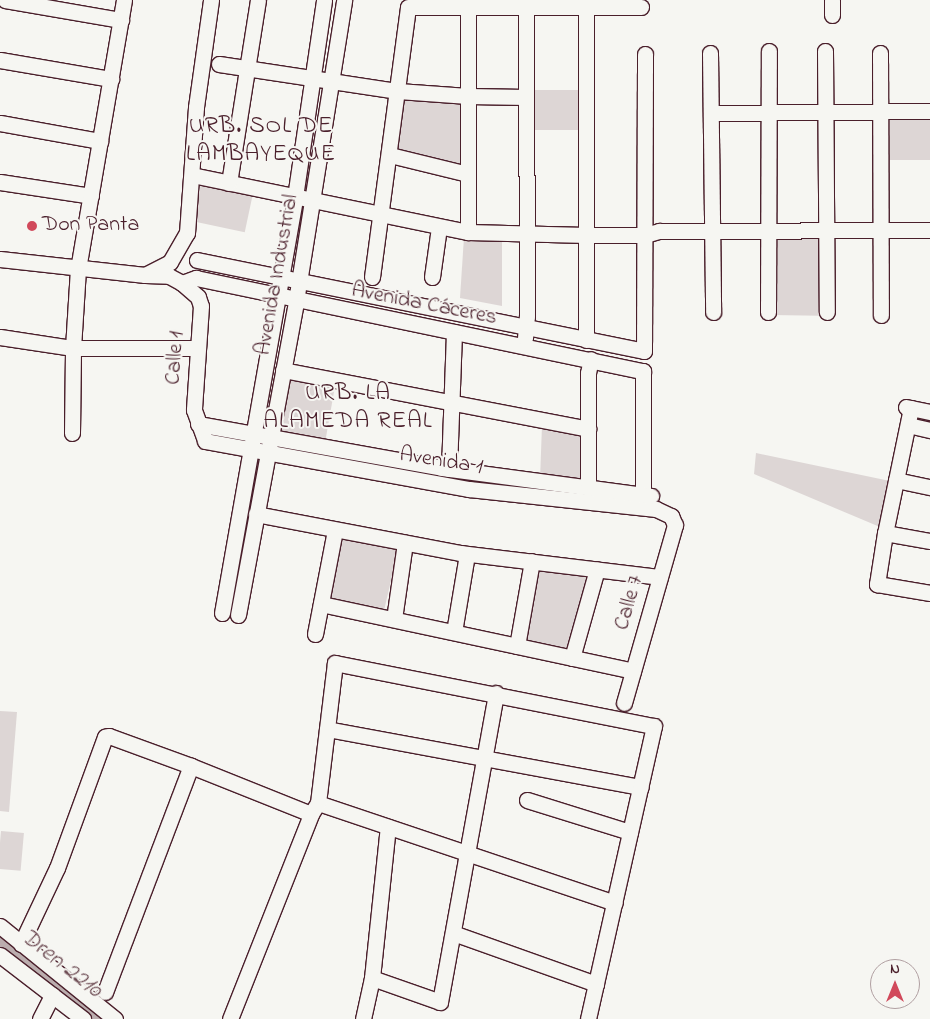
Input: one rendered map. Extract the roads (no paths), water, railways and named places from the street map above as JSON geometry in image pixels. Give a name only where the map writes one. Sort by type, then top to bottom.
[{"type":"street","points":[[5,0],[121,20]]},
{"type":"street","points":[[72,433],[73,348],[78,269],[124,0]]},
{"type":"street","points":[[0,259],[145,275],[170,262],[187,233],[196,107],[211,0]]},
{"type":"street","points":[[229,183],[258,0]]},
{"type":"street","name":"Avenida Industrial","points":[[222,613],[282,276],[324,0]]},
{"type":"street","name":"Avenida Industrial","points":[[238,615],[296,301],[344,0]]},
{"type":"street","points":[[523,346],[527,328],[528,235],[526,3]]},
{"type":"street","points":[[372,276],[390,155],[408,7],[415,4],[468,6],[526,3],[586,7],[641,7]]},
{"type":"street","points":[[468,6],[468,232]]},
{"type":"street","points":[[586,7],[586,340]]},
{"type":"street","points":[[768,312],[769,51]]},
{"type":"street","points":[[825,52],[827,312]]},
{"type":"street","points":[[880,53],[881,315]]},
{"type":"street","points":[[645,54],[645,235]]},
{"type":"street","points":[[710,54],[713,312]]},
{"type":"street","points":[[0,60],[111,79]]},
{"type":"street","points":[[219,64],[398,91],[468,96],[526,97]]},
{"type":"street","points":[[711,113],[930,111]]},
{"type":"street","points":[[0,123],[100,140]]},
{"type":"street","points":[[390,155],[468,174]]},
{"type":"street","points":[[192,175],[468,232],[528,235],[645,235],[659,231],[930,230]]},
{"type":"street","points":[[0,182],[91,196]]},
{"type":"street","points":[[432,277],[439,227]]},
{"type":"street","name":"Avenida Cáceres","points":[[197,260],[644,351],[645,235]]},
{"type":"street","name":"Avenida Cáceres","points":[[145,275],[169,276],[278,297],[643,371],[647,492]]},
{"type":"street","name":"Calle 1","points":[[189,281],[201,306],[194,410],[205,441]]},
{"type":"street","points":[[449,469],[454,332]]},
{"type":"street","points":[[0,337],[73,348],[197,348]]},
{"type":"street","points":[[588,482],[588,373],[591,359]]},
{"type":"street","points":[[283,370],[588,429]]},
{"type":"street","points":[[930,412],[909,408],[908,425],[885,533],[877,584],[930,592]]},
{"type":"street","name":"Avenida 1","points":[[198,424],[449,469],[647,492]]},
{"type":"street","points":[[908,425],[930,430]]},
{"type":"street","name":"Avenida 1","points":[[205,441],[251,451],[469,489],[656,509],[671,516]]},
{"type":"street","points":[[896,480],[930,487]]},
{"type":"street","points":[[256,514],[467,554],[660,577]]},
{"type":"street","name":"Calle 7","points":[[624,703],[675,525],[671,516]]},
{"type":"street","points":[[315,634],[335,530]]},
{"type":"street","points":[[885,533],[930,541]]},
{"type":"street","points":[[394,619],[405,543]]},
{"type":"street","points":[[454,632],[467,554]]},
{"type":"street","points":[[517,646],[532,561]]},
{"type":"street","points":[[572,658],[597,569]]},
{"type":"street","points":[[320,604],[633,671]]},
{"type":"street","points":[[230,1019],[315,809],[335,663],[496,693],[654,726],[588,1019]]},
{"type":"street","points":[[372,978],[440,1002],[496,693]]},
{"type":"street","points":[[327,729],[641,787]]},
{"type":"street","points":[[21,944],[56,868],[105,737],[109,736],[315,809],[388,827],[615,903]]},
{"type":"street","points":[[105,992],[191,766]]},
{"type":"street","points":[[527,800],[630,832]]},
{"type":"street","points":[[363,1019],[372,978],[388,827]]},
{"type":"street","points":[[0,926],[115,1019]]},
{"type":"street","points":[[453,933],[596,984]]},
{"type":"street","points":[[2,963],[52,995],[83,1019]]},
{"type":"street","points":[[40,1019],[52,995]]},
{"type":"waterway","name":"Dren 2210","points":[[0,943],[96,1019]]},
{"type":"place","name":"Don Panta","points":[[32,226]]},
{"type":"district","name":"URB. SOL DE LAMBAYEQUE","points":[[261,141]]},
{"type":"district","name":"URB. LA ALAMEDA REAL","points":[[348,408]]}]
